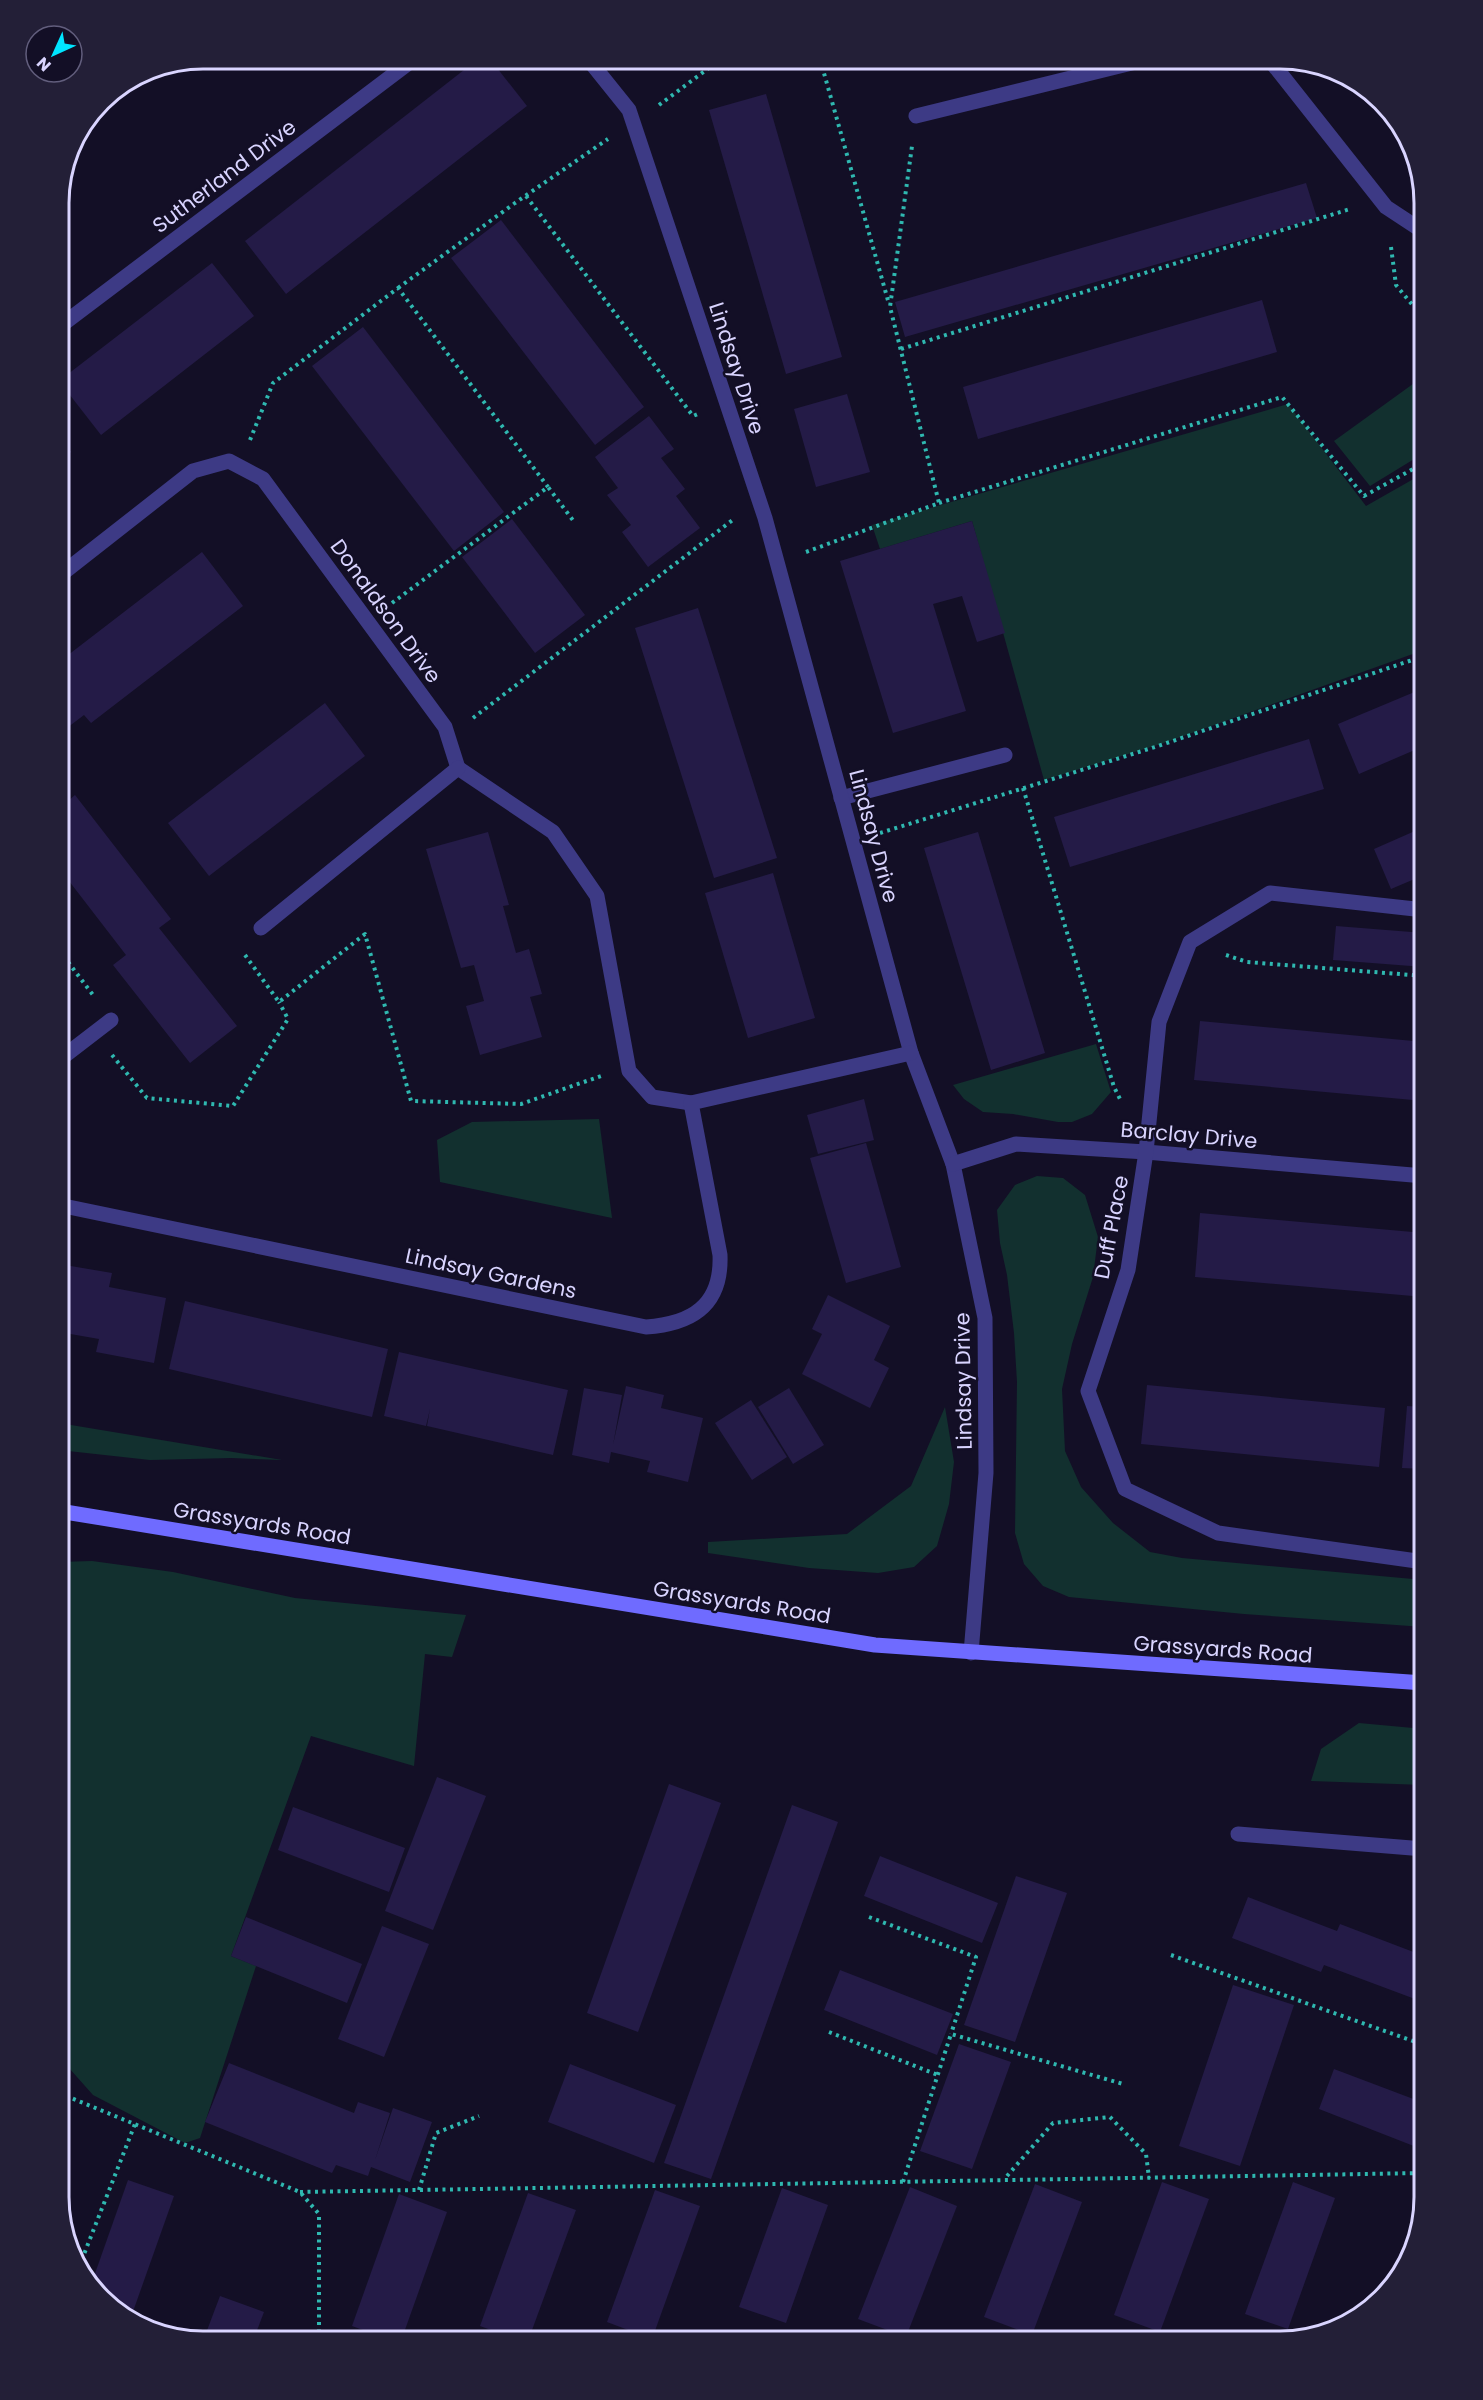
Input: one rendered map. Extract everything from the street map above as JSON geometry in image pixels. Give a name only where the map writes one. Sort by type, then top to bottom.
[{"type":"main road","name":"Grassyards Road","points":[[69,1513],[875,1645],[1414,1682]]},
{"type":"street","name":"Sutherland Drive","points":[[69,319],[399,69]]},
{"type":"street","name":"Lindsay Drive","points":[[596,69],[629,110],[759,500],[911,1053],[953,1164],[986,1318],[986,1473],[971,1653]]},
{"type":"street","points":[[916,116],[1107,69]]},
{"type":"street","points":[[1277,69],[1384,203],[1414,224]]},
{"type":"street","name":"Donaldson Drive","points":[[69,568],[193,471],[229,461],[263,479],[445,727],[458,768]]},
{"type":"street","points":[[841,798],[1005,755]]},
{"type":"street","points":[[261,928],[458,768],[554,832],[597,896],[629,1071],[652,1097],[691,1103],[911,1053]]},
{"type":"street","points":[[1190,942],[1270,892],[1414,909]]},
{"type":"street","name":"Duff Place","points":[[1190,942],[1159,1022],[1146,1152],[1128,1270],[1088,1391],[1125,1489],[1218,1533],[1414,1560]]},
{"type":"street","points":[[69,1052],[111,1020]]},
{"type":"street","name":"Lindsay Gardens","points":[[69,1207],[645,1327],[667,1325],[690,1318],[716,1289],[721,1274],[720,1255],[691,1103]]},
{"type":"street","name":"Barclay Drive","points":[[953,1164],[1016,1144],[1146,1152],[1414,1175]]},
{"type":"street","points":[[1238,1834],[1414,1848]]},
{"type":"path","points":[[240,467],[273,383],[398,288],[707,69]]},
{"type":"path","points":[[823,69],[890,307],[939,503]]},
{"type":"path","points":[[890,307],[916,116]]},
{"type":"path","points":[[526,196],[693,416],[727,404]]},
{"type":"path","points":[[901,349],[1384,203],[1396,285],[1414,306]]},
{"type":"path","points":[[398,288],[575,524]]},
{"type":"path","points":[[777,562],[939,503],[1282,397],[1364,496],[1414,469]]},
{"type":"path","points":[[367,621],[548,487]]},
{"type":"path","points":[[448,737],[759,500]]},
{"type":"path","points":[[853,841],[1155,747],[1414,660]]},
{"type":"path","points":[[1023,788],[1114,1087],[1123,1106]]},
{"type":"path","points":[[94,1033],[147,1098],[233,1106],[288,1019],[279,1002],[238,946],[261,928]]},
{"type":"path","points":[[279,1002],[365,934],[411,1101],[521,1104],[591,1078],[629,1071]]},
{"type":"path","points":[[1190,942],[1247,962],[1414,975]]},
{"type":"path","points":[[69,963],[111,1020]]},
{"type":"path","points":[[869,1917],[976,1957],[903,2182]]},
{"type":"path","points":[[1171,1954],[1414,2041]]},
{"type":"path","points":[[829,2032],[938,2075]]},
{"type":"path","points":[[951,2034],[1123,2084]]},
{"type":"path","points":[[69,2097],[300,2192],[1414,2174]]},
{"type":"path","points":[[419,2190],[435,2133],[479,2116]]},
{"type":"path","points":[[1007,2176],[1053,2123],[1110,2117],[1146,2154],[1149,2178]]},
{"type":"path","points":[[83,2256],[135,2124]]},
{"type":"path","points":[[300,2192],[319,2214],[319,2331]]},
{"type":"green space","points":[[1414,383],[1414,459],[1370,486],[1334,441]]},
{"type":"green space","points":[[1288,404],[1366,506],[1414,479],[1414,654],[1164,743],[1044,780],[972,521],[880,549],[872,525]]},
{"type":"green space","points":[[1096,1044],[1111,1092],[1092,1114],[1072,1122],[983,1112],[964,1099],[953,1085]]},
{"type":"green space","points":[[599,1119],[612,1218],[440,1182],[437,1140],[472,1122]]},
{"type":"green space","points":[[1037,1176],[1063,1178],[1085,1195],[1098,1237],[1093,1277],[1072,1344],[1062,1389],[1065,1451],[1081,1487],[1113,1523],[1150,1552],[1182,1558],[1414,1579],[1414,1626],[1244,1614],[1069,1597],[1043,1586],[1024,1564],[1015,1533],[1017,1382],[1014,1333],[997,1210],[1015,1185]]},
{"type":"green space","points":[[945,1407],[954,1462],[949,1504],[937,1546],[914,1567],[878,1573],[809,1568],[708,1553],[708,1542],[847,1534],[911,1486]]},
{"type":"green space","points":[[69,1425],[282,1460],[231,1458],[150,1460],[69,1451]]},
{"type":"green space","points":[[92,1561],[173,1572],[295,1598],[466,1615],[452,1657],[425,1654],[414,1766],[311,1736],[231,1956],[256,1966],[200,2138],[185,2143],[93,2095],[69,2068],[69,1562]]},
{"type":"green space","points":[[1359,1723],[1414,1728],[1414,1785],[1311,1781],[1321,1749]]},
{"type":"building","points":[[465,69],[498,69],[527,106],[286,294],[245,241]]},
{"type":"building","points":[[766,94],[842,357],[786,374],[709,110]]},
{"type":"building","points":[[1306,183],[1317,218],[905,337],[895,302]]},
{"type":"building","points":[[501,220],[644,407],[595,445],[451,258]]},
{"type":"building","points":[[212,263],[254,316],[101,435],[69,394],[69,373]]},
{"type":"building","points":[[1262,300],[1277,352],[978,439],[963,387]]},
{"type":"building","points":[[363,327],[504,512],[454,551],[312,366]]},
{"type":"building","points":[[847,394],[870,472],[816,487],[794,409]]},
{"type":"building","points":[[649,416],[674,449],[661,458],[685,489],[676,496],[700,528],[648,567],[622,532],[631,525],[607,495],[618,488],[595,457]]},
{"type":"building","points":[[512,519],[585,615],[535,653],[462,557]]},
{"type":"building","points":[[972,521],[1005,633],[977,642],[962,596],[933,604],[966,711],[893,733],[840,561]]},
{"type":"building","points":[[202,552],[243,606],[91,723],[84,715],[69,726],[69,654]]},
{"type":"building","points":[[698,608],[777,858],[714,878],[635,628]]},
{"type":"building","points":[[1414,692],[1414,750],[1359,774],[1338,724]]},
{"type":"building","points":[[325,703],[365,756],[209,876],[168,823]]},
{"type":"building","points":[[1309,739],[1324,789],[1070,867],[1054,817]]},
{"type":"building","points":[[75,795],[171,919],[159,928],[237,1026],[190,1063],[113,965],[126,955],[69,881],[69,800]]},
{"type":"building","points":[[1414,831],[1414,879],[1391,889],[1374,849]]},
{"type":"building","points":[[488,832],[509,905],[503,906],[516,953],[529,949],[542,994],[530,997],[542,1037],[480,1055],[466,1006],[484,1001],[474,965],[461,968],[426,849]]},
{"type":"building","points":[[978,832],[1045,1053],[991,1070],[924,848]]},
{"type":"building","points":[[773,873],[815,1018],[748,1038],[705,893]]},
{"type":"building","points":[[1336,926],[1414,932],[1414,966],[1333,960]]},
{"type":"building","points":[[1200,1021],[1414,1041],[1414,1100],[1194,1080]]},
{"type":"building","points":[[864,1099],[874,1140],[818,1154],[807,1115]]},
{"type":"building","points":[[866,1143],[901,1267],[846,1283],[810,1158]]},
{"type":"building","points":[[1200,1213],[1414,1232],[1414,1296],[1195,1277]]},
{"type":"building","points":[[69,1266],[112,1273],[109,1287],[166,1298],[154,1363],[96,1352],[99,1339],[69,1334]]},
{"type":"building","points":[[828,1295],[890,1326],[874,1360],[889,1368],[870,1408],[802,1374],[822,1334],[812,1329]]},
{"type":"building","points":[[185,1301],[388,1349],[372,1417],[169,1369]]},
{"type":"building","points":[[399,1352],[568,1390],[553,1455],[427,1426],[430,1409],[426,1426],[384,1416]]},
{"type":"building","points":[[1147,1385],[1385,1408],[1379,1467],[1141,1444]]},
{"type":"building","points":[[626,1386],[664,1395],[661,1408],[703,1418],[688,1482],[647,1472],[650,1461],[611,1452],[609,1463],[572,1455],[584,1388],[622,1395],[613,1445]]},
{"type":"building","points":[[789,1388],[824,1445],[793,1464],[758,1407]]},
{"type":"building","points":[[751,1400],[787,1457],[752,1480],[715,1423]]},
{"type":"building","points":[[1407,1406],[1414,1406],[1414,1469],[1402,1468]]},
{"type":"building","points":[[437,1777],[486,1796],[433,1930],[385,1911]]},
{"type":"building","points":[[669,1784],[721,1803],[638,2032],[587,2013]]},
{"type":"building","points":[[792,1805],[838,1822],[711,2179],[664,2163]]},
{"type":"building","points":[[293,1807],[405,1848],[389,1892],[278,1850]]},
{"type":"building","points":[[880,1856],[998,1903],[982,1943],[864,1896]]},
{"type":"building","points":[[1016,1876],[1067,1893],[1015,2042],[964,2025]]},
{"type":"building","points":[[1248,1897],[1337,1931],[1340,1924],[1414,1952],[1414,1999],[1324,1965],[1321,1972],[1232,1938]]},
{"type":"building","points":[[246,1917],[362,1964],[347,2003],[231,1956]]},
{"type":"building","points":[[382,1926],[429,1944],[384,2057],[338,2039]]},
{"type":"building","points":[[840,1970],[953,2014],[937,2055],[824,2010]]},
{"type":"building","points":[[1233,1985],[1294,2005],[1240,2166],[1179,2146]]},
{"type":"building","points":[[959,2044],[1011,2062],[972,2169],[920,2151]]},
{"type":"building","points":[[229,2063],[354,2113],[358,2102],[390,2113],[375,2160],[393,2108],[432,2122],[410,2182],[371,2167],[368,2176],[336,2165],[332,2173],[205,2122]]},
{"type":"building","points":[[570,2064],[676,2105],[654,2163],[548,2122]]},
{"type":"building","points":[[1334,2069],[1414,2099],[1414,2146],[1319,2109]]},
{"type":"building","points":[[128,2180],[174,2196],[133,2311],[115,2298],[95,2275]]},
{"type":"building","points":[[1162,2182],[1209,2199],[1160,2331],[1114,2315]]},
{"type":"building","points":[[1293,2182],[1335,2198],[1288,2329],[1245,2314]]},
{"type":"building","points":[[1035,2184],[1082,2202],[1034,2331],[1021,2331],[984,2317]]},
{"type":"building","points":[[910,2187],[957,2206],[908,2331],[890,2331],[858,2319]]},
{"type":"building","points":[[782,2188],[828,2205],[786,2323],[739,2307]]},
{"type":"building","points":[[655,2190],[700,2206],[655,2331],[631,2331],[607,2322]]},
{"type":"building","points":[[528,2193],[576,2210],[532,2331],[494,2331],[480,2326]]},
{"type":"building","points":[[399,2194],[447,2212],[405,2331],[366,2331],[352,2326]]},
{"type":"building","points":[[220,2296],[264,2312],[257,2331],[207,2331]]}]
